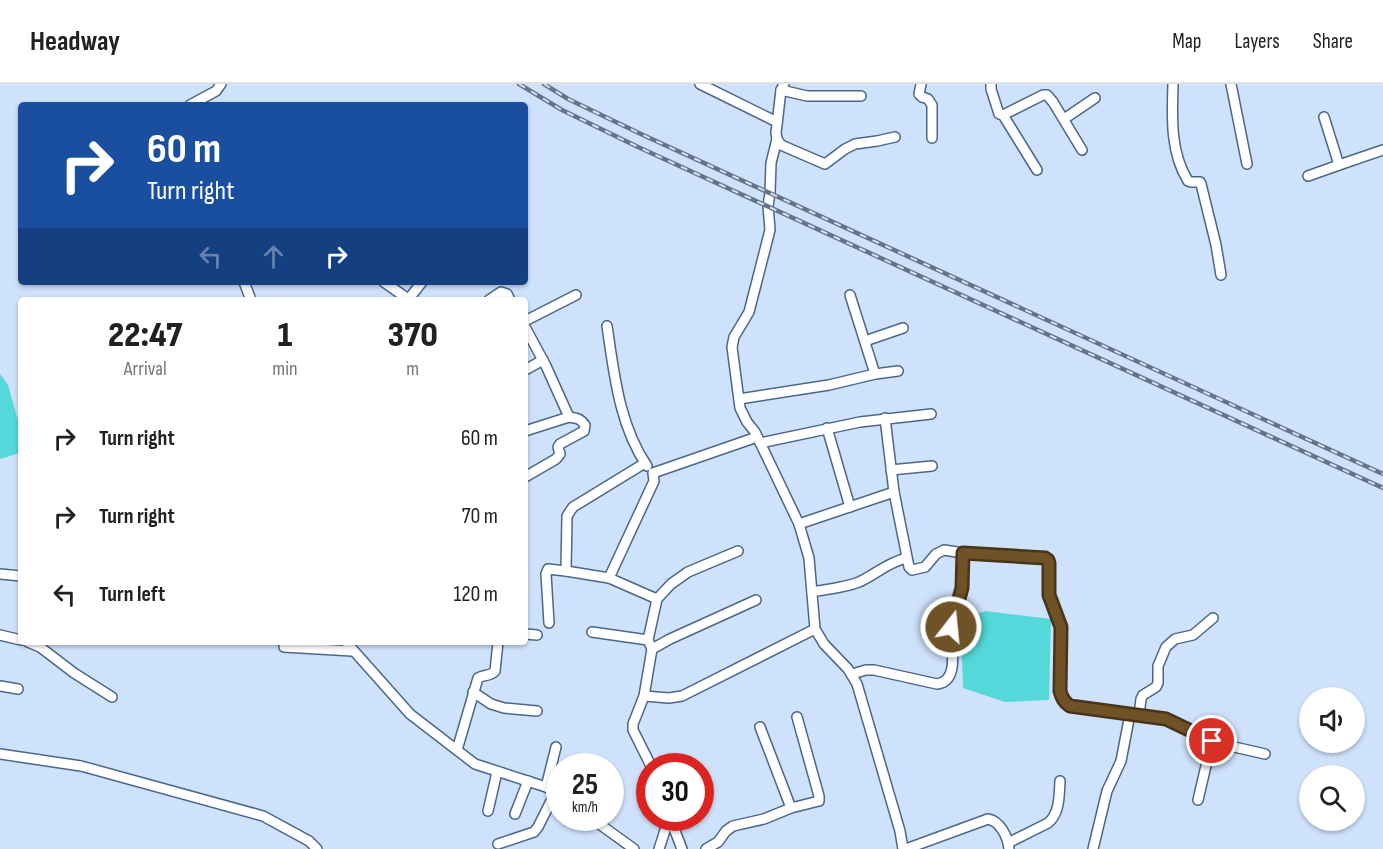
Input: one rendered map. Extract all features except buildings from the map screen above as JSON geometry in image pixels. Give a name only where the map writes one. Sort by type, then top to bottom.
[{"type":"street","points":[[196,102],[216,91],[221,84]]},
{"type":"street","points":[[700,84],[777,122]]},
{"type":"street","points":[[921,84],[919,94],[928,99],[932,105],[932,138]]},
{"type":"street","points":[[991,84],[999,114],[1003,116],[1037,170]]},
{"type":"street","points":[[1173,84],[1172,116],[1175,146],[1186,177],[1191,182],[1196,181],[1202,184],[1221,275]]},
{"type":"street","points":[[1231,84],[1248,164]]},
{"type":"street","points":[[861,96],[807,96],[782,87],[777,139],[771,163],[768,206],[770,230],[749,312],[734,337],[732,347],[743,416],[758,440],[799,524],[809,558],[815,628],[824,644],[852,674],[857,684],[904,849],[987,819],[996,822],[1009,846],[1053,819],[1056,814],[1060,781]]},
{"type":"street","points":[[1003,116],[1047,94],[1082,150]]},
{"type":"street","points":[[1064,119],[1095,98]]},
{"type":"street","points":[[1324,117],[1339,165]]},
{"type":"street","points":[[777,139],[782,145],[825,164],[855,144],[895,136]]},
{"type":"street","points":[[1308,176],[1383,150]]},
{"type":"street","points":[[388,285],[404,297]]},
{"type":"street","points":[[410,297],[420,285]]},
{"type":"street","points":[[494,297],[501,292],[508,297]]},
{"type":"street","points":[[850,295],[875,375]]},
{"type":"street","points":[[528,320],[576,296]]},
{"type":"street","points":[[607,326],[617,394],[627,425],[645,463],[653,473],[654,481],[609,578]]},
{"type":"street","points":[[865,341],[903,328]]},
{"type":"street","points":[[528,336],[543,360],[569,417]]},
{"type":"street","points":[[528,368],[543,360]]},
{"type":"street","points":[[739,399],[829,385],[898,371]]},
{"type":"street","points":[[653,473],[758,440],[885,418],[931,414]]},
{"type":"street","points":[[528,430],[569,417],[578,418],[585,427],[584,431],[560,444],[558,447],[560,454],[556,459],[528,475]]},
{"type":"street","points":[[885,418],[894,492],[906,558],[912,570],[925,567],[944,550],[1038,557],[1048,560],[1049,595],[1061,627],[1060,691],[1065,703],[1070,706],[1166,719],[1212,741],[1265,754]]},
{"type":"street","points":[[827,429],[850,507]]},
{"type":"street","points":[[566,571],[567,516],[573,507],[645,463]]},
{"type":"street","points":[[891,470],[932,466]]},
{"type":"street","points":[[799,524],[894,492]]},
{"type":"street","points":[[644,753],[633,730],[633,724],[644,696],[657,599],[671,584],[688,572],[738,551]]},
{"type":"street","points":[[852,674],[874,670],[938,684],[945,682],[953,659],[951,627],[962,588],[963,553]]},
{"type":"street","points":[[812,592],[851,585],[906,558]]},
{"type":"street","points":[[549,623],[546,574],[548,569],[609,578],[657,599]]},
{"type":"street","points":[[0,574],[18,576]]},
{"type":"street","points":[[592,632],[650,645],[670,639],[756,600]]},
{"type":"street","points":[[1093,849],[1107,791],[1122,761],[1143,694],[1156,687],[1158,683],[1158,666],[1166,647],[1175,639],[1193,634],[1213,618]]},
{"type":"street","points":[[644,696],[669,698],[682,696],[815,628]]},
{"type":"street","points":[[528,634],[537,635]]},
{"type":"street","points":[[0,635],[18,639]]},
{"type":"street","points":[[35,645],[112,697]]},
{"type":"street","points":[[348,645],[410,714],[475,764],[546,787]]},
{"type":"street","points":[[457,750],[478,678],[491,675],[495,671],[498,645]]},
{"type":"street","points":[[284,647],[352,651]]},
{"type":"street","points":[[0,686],[18,689]]},
{"type":"street","points":[[473,692],[492,704],[504,708],[537,711]]},
{"type":"street","points":[[706,849],[718,842],[733,826],[764,819],[791,808],[819,801],[797,717]]},
{"type":"street","points":[[760,727],[791,808]]},
{"type":"street","points":[[1198,800],[1212,741]]},
{"type":"street","points":[[554,753],[556,747]]},
{"type":"street","points":[[0,754],[81,766],[263,816],[309,841],[317,849]]},
{"type":"street","points":[[488,811],[498,772]]},
{"type":"street","points":[[515,814],[528,782]]},
{"type":"street","points":[[498,844],[534,832],[546,814]]},
{"type":"street","points":[[609,831],[634,849]]},
{"type":"street","points":[[659,849],[665,831]]},
{"type":"street","points":[[675,831],[682,849]]},
{"type":"shaded area","points":[[0,374],[8,385],[18,420],[18,454],[0,459]]},
{"type":"shaded area","points":[[985,611],[1051,619],[1049,700],[1005,702],[963,688],[957,621]]},
{"type":"railway","points":[[519,84],[562,110],[638,147],[1383,488]]},
{"type":"railway","points":[[544,84],[568,99],[643,135],[1383,474]]},
{"type":"route","points":[[951,627],[962,588],[963,553],[1045,558],[1049,563],[1050,600],[1061,627],[1060,691],[1065,703],[1070,706],[1166,719],[1212,741]]}]
